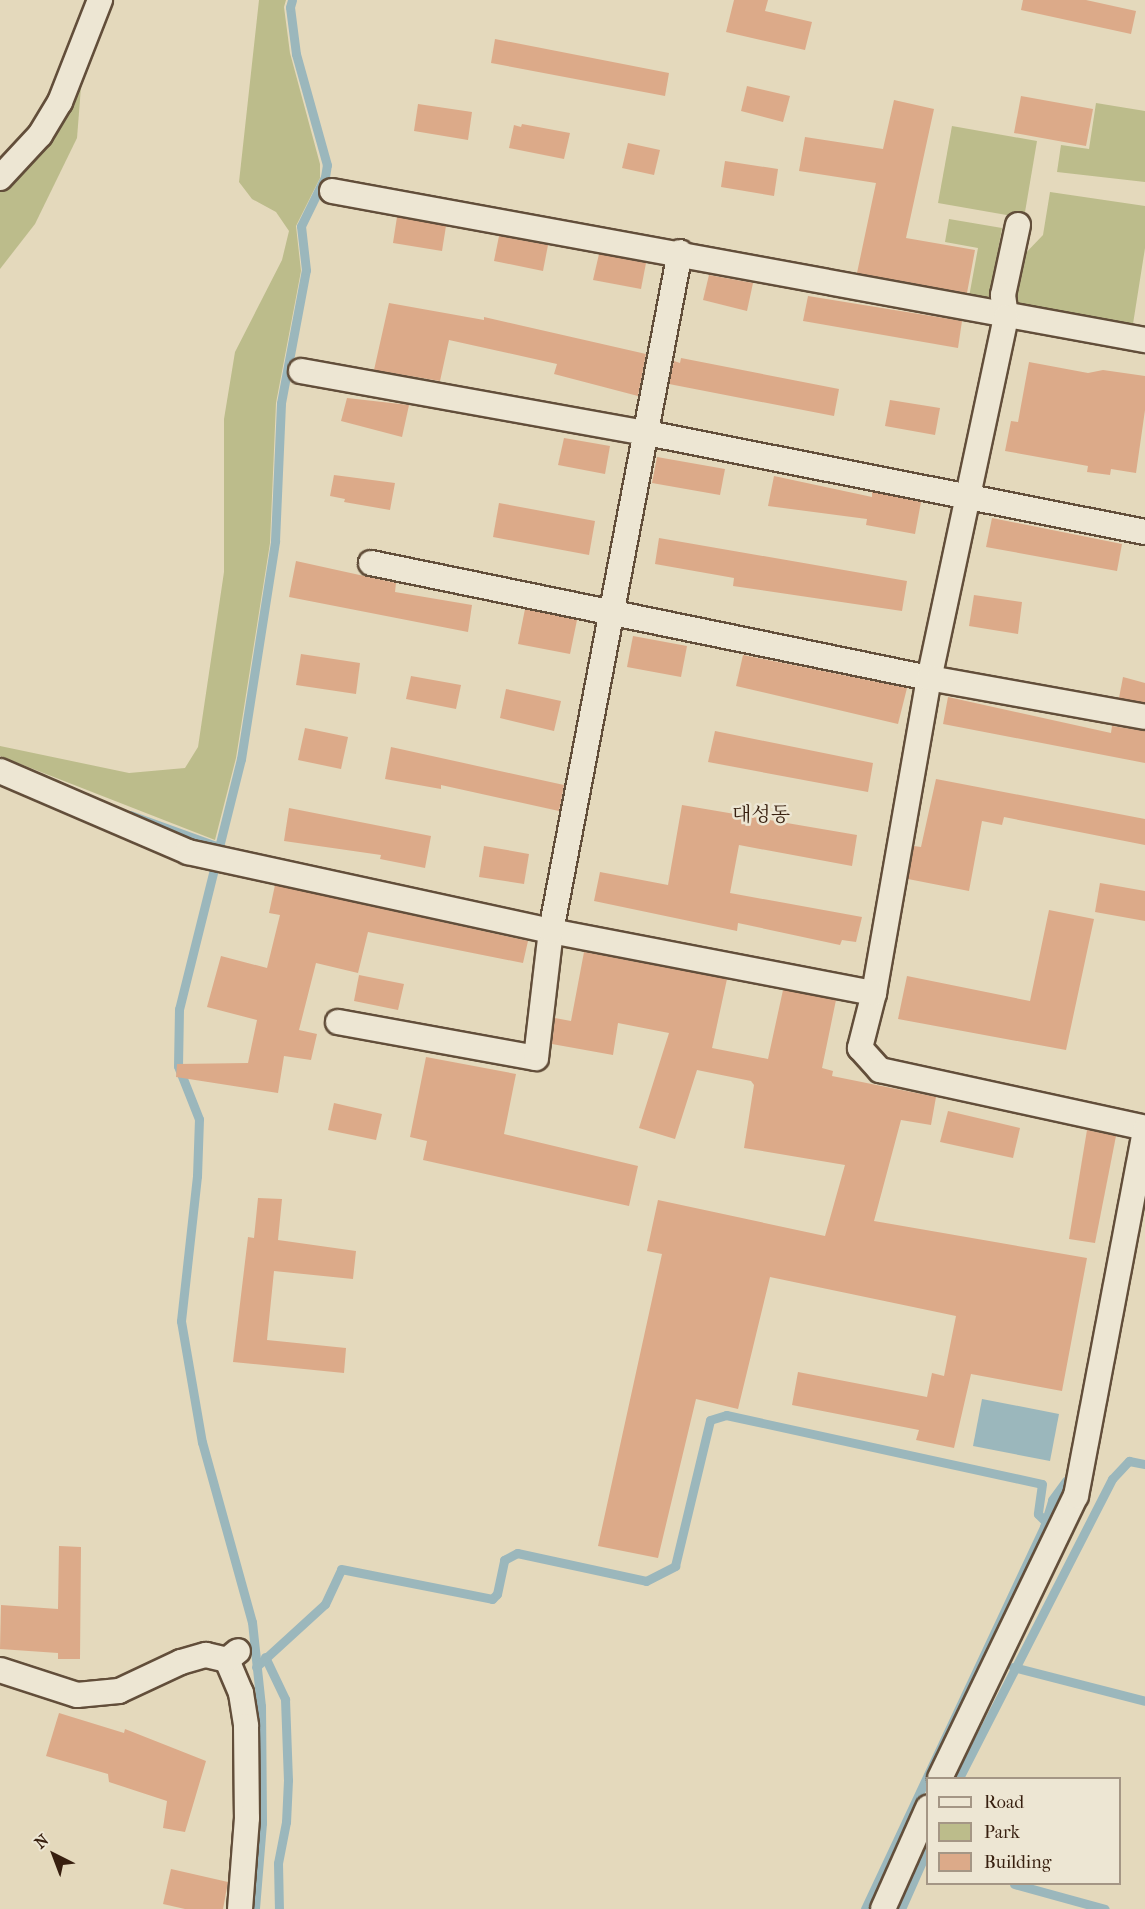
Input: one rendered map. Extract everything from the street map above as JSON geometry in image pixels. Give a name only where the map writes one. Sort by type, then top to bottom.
[{"type":"street","points":[[0,178],[40,135],[60,102],[100,0]]},
{"type":"street","points":[[332,191],[680,252],[1006,317],[1145,340]]},
{"type":"street","points":[[941,1777],[1076,1496],[1145,1129],[880,1070],[860,1048],[874,993],[929,678],[1006,317],[1003,295],[1018,225]]},
{"type":"street","points":[[338,1022],[536,1058],[551,931],[680,252]]},
{"type":"street","points":[[301,371],[647,433],[966,500],[1145,532]]},
{"type":"street","points":[[371,563],[929,678],[1145,717]]},
{"type":"street","points":[[0,771],[188,852],[551,931],[874,993]]},
{"type":"street","points":[[0,1670],[77,1695],[119,1691],[181,1662],[206,1655],[232,1656],[246,1726],[247,1818],[240,1909]]},
{"type":"street","points":[[883,1909],[926,1810]]},
{"type":"green space","points":[[259,0],[286,0],[284,7],[290,53],[320,164],[320,178],[296,226],[301,271],[276,403],[270,543],[236,758],[215,840],[0,756],[0,746],[129,773],[185,768],[198,747],[224,572],[224,419],[235,352],[282,260],[289,231],[276,212],[252,199],[239,182]]},
{"type":"green space","points":[[82,74],[77,138],[35,224],[0,269],[0,185]]},
{"type":"green space","points":[[1096,103],[1145,111],[1145,182],[1057,172],[1061,145],[1089,149]]},
{"type":"green space","points":[[952,126],[1037,141],[1024,218],[938,203]]},
{"type":"green space","points":[[1050,192],[1145,206],[1145,248],[1133,324],[1013,306],[1020,259],[1043,235]]},
{"type":"green space","points":[[949,219],[1002,228],[989,300],[969,297],[978,248],[945,242]]},
{"type":"water","points":[[982,1399],[1059,1414],[1050,1461],[973,1446]]},
{"type":"building","points":[[734,0],[768,0],[765,11],[812,22],[805,50],[726,32]]},
{"type":"building","points":[[1023,0],[1086,0],[1136,11],[1131,34],[1021,10]]},
{"type":"building","points":[[495,39],[669,73],[665,96],[491,63]]},
{"type":"building","points":[[747,86],[790,96],[783,122],[741,111]]},
{"type":"building","points":[[1021,96],[1093,109],[1086,146],[1014,133]]},
{"type":"building","points":[[894,100],[934,109],[906,238],[975,250],[967,293],[857,273],[876,183],[799,171],[805,137],[883,149]]},
{"type":"building","points":[[418,104],[472,112],[468,140],[414,131]]},
{"type":"building","points":[[522,124],[570,133],[564,159],[509,148],[514,125],[521,127]]},
{"type":"building","points":[[628,143],[660,150],[654,175],[622,168]]},
{"type":"building","points":[[725,161],[778,169],[774,196],[721,187]]},
{"type":"building","points":[[397,217],[446,226],[442,251],[393,243]]},
{"type":"building","points":[[499,236],[548,245],[543,271],[494,261]]},
{"type":"building","points":[[599,254],[646,263],[641,289],[593,280]]},
{"type":"building","points":[[709,275],[753,283],[747,311],[703,300]]},
{"type":"building","points":[[808,296],[962,321],[958,348],[803,321]]},
{"type":"building","points":[[389,303],[484,320],[484,317],[646,354],[638,396],[554,374],[557,364],[449,340],[440,381],[374,370]]},
{"type":"building","points":[[681,358],[839,389],[834,416],[669,384],[674,361],[680,363]]},
{"type":"building","points":[[1029,362],[1088,373],[1103,370],[1145,376],[1145,410],[1136,473],[1111,469],[1110,475],[1087,472],[1088,466],[1005,451],[1011,421],[1018,422]]},
{"type":"building","points":[[347,398],[409,405],[402,437],[341,421]]},
{"type":"building","points":[[890,400],[940,408],[935,435],[885,426]]},
{"type":"building","points":[[564,438],[610,446],[605,474],[558,465]]},
{"type":"building","points":[[657,457],[725,469],[720,495],[652,483]]},
{"type":"building","points":[[334,475],[395,483],[390,510],[344,502],[345,499],[330,496]]},
{"type":"building","points":[[774,476],[872,497],[872,492],[921,502],[915,534],[866,525],[867,519],[768,506]]},
{"type":"building","points":[[499,503],[595,521],[589,555],[493,537]]},
{"type":"building","points":[[992,518],[1122,544],[1117,571],[986,547]]},
{"type":"building","points":[[659,538],[907,581],[902,611],[733,586],[734,578],[655,564]]},
{"type":"building","points":[[296,561],[396,583],[395,592],[472,605],[468,632],[289,597]]},
{"type":"building","points":[[974,595],[1022,602],[1018,634],[969,626]]},
{"type":"building","points":[[525,609],[577,620],[570,654],[518,644]]},
{"type":"building","points":[[633,636],[687,646],[681,677],[627,667]]},
{"type":"building","points":[[301,654],[360,663],[356,694],[296,685]]},
{"type":"building","points":[[743,655],[907,688],[898,724],[736,686]]},
{"type":"building","points":[[411,676],[461,685],[456,709],[406,699]]},
{"type":"building","points":[[1123,677],[1145,683],[1145,703],[1119,698]]},
{"type":"building","points":[[506,689],[561,701],[554,731],[500,718]]},
{"type":"building","points":[[948,697],[1111,733],[1112,726],[1145,731],[1145,763],[943,724]]},
{"type":"building","points":[[305,728],[348,737],[341,769],[298,760]]},
{"type":"building","points":[[715,731],[873,763],[868,792],[708,762]]},
{"type":"building","points":[[391,747],[564,785],[559,811],[441,785],[441,789],[385,779]]},
{"type":"building","points":[[936,779],[1145,819],[1145,845],[1004,817],[1002,825],[982,821],[969,891],[908,879],[914,846],[921,847]]},
{"type":"building","points":[[682,805],[857,835],[852,866],[739,845],[730,893],[862,917],[856,942],[842,940],[840,945],[738,923],[737,931],[594,901],[600,872],[668,885]]},
{"type":"building","points":[[289,808],[431,836],[425,868],[380,859],[381,855],[284,841]]},
{"type":"building","points":[[484,846],[529,854],[524,884],[479,877]]},
{"type":"building","points":[[1100,883],[1145,891],[1145,921],[1095,912]]},
{"type":"building","points":[[275,885],[528,941],[523,963],[368,932],[358,973],[316,963],[299,1030],[317,1034],[311,1060],[284,1056],[278,1093],[176,1077],[177,1064],[248,1063],[257,1020],[207,1007],[221,956],[267,968],[280,915],[269,913]]},
{"type":"building","points":[[1049,910],[1094,919],[1066,1050],[898,1019],[907,976],[1030,1001]]},
{"type":"building","points":[[584,952],[727,979],[712,1048],[768,1059],[783,990],[836,1000],[822,1068],[833,1071],[832,1076],[936,1097],[931,1125],[901,1120],[874,1221],[1087,1258],[1062,1391],[971,1374],[954,1448],[916,1440],[919,1430],[792,1405],[798,1372],[927,1397],[932,1373],[944,1376],[956,1316],[770,1277],[738,1409],[696,1399],[658,1558],[598,1546],[662,1254],[647,1251],[658,1200],[825,1236],[845,1165],[744,1148],[754,1085],[751,1081],[697,1070],[675,1139],[639,1128],[669,1033],[618,1023],[613,1055],[552,1044],[555,1018],[571,1021]]},
{"type":"building","points":[[359,975],[404,984],[398,1010],[354,1001]]},
{"type":"building","points":[[426,1057],[516,1074],[504,1134],[638,1166],[629,1206],[423,1160],[427,1141],[410,1137]]},
{"type":"building","points":[[334,1103],[382,1114],[376,1140],[328,1130]]},
{"type":"building","points":[[948,1111],[1020,1128],[1013,1158],[940,1142]]},
{"type":"building","points":[[1087,1130],[1116,1136],[1095,1243],[1069,1239]]},
{"type":"building","points":[[258,1198],[282,1199],[278,1240],[356,1251],[353,1279],[274,1271],[267,1340],[346,1348],[344,1373],[233,1362],[248,1237],[254,1238]]},
{"type":"building","points":[[59,1546],[81,1547],[80,1659],[58,1659],[58,1653],[0,1649],[1,1605],[58,1609]]},
{"type":"building","points":[[59,1713],[124,1733],[125,1729],[206,1761],[185,1832],[163,1828],[167,1801],[109,1782],[108,1774],[46,1756]]},
{"type":"building","points":[[171,1869],[228,1882],[223,1909],[185,1909],[163,1904]]},
{"type":"waterway","points":[[130,815],[219,847],[241,759],[275,541],[281,403],[306,270],[301,226],[325,177],[327,165],[296,54],[290,7],[292,0]]},
{"type":"waterway","points":[[214,869],[179,1009],[178,1066],[199,1119],[197,1176],[181,1321],[202,1442],[252,1622],[261,1706],[262,1823],[255,1909]]},
{"type":"waterway","points":[[256,1667],[325,1604],[341,1569],[492,1599],[497,1594],[504,1560],[517,1553],[646,1581],[675,1566],[710,1420],[726,1415],[1042,1484],[1038,1514],[1045,1521]]},
{"type":"waterway","points":[[960,1777],[1112,1479],[1129,1461],[1145,1464]]},
{"type":"waterway","points":[[927,1777],[1044,1527],[1052,1500],[1066,1481]]},
{"type":"waterway","points":[[265,1657],[285,1699],[288,1780],[286,1822],[278,1863],[279,1909]]},
{"type":"waterway","points":[[1013,1667],[1145,1701]]},
{"type":"waterway","points":[[865,1909],[926,1779]]},
{"type":"waterway","points":[[901,1909],[926,1853]]},
{"type":"waterway","points":[[1018,1885],[1105,1909]]},
{"type":"district","name":"대성동","points":[[761,814]]}]
